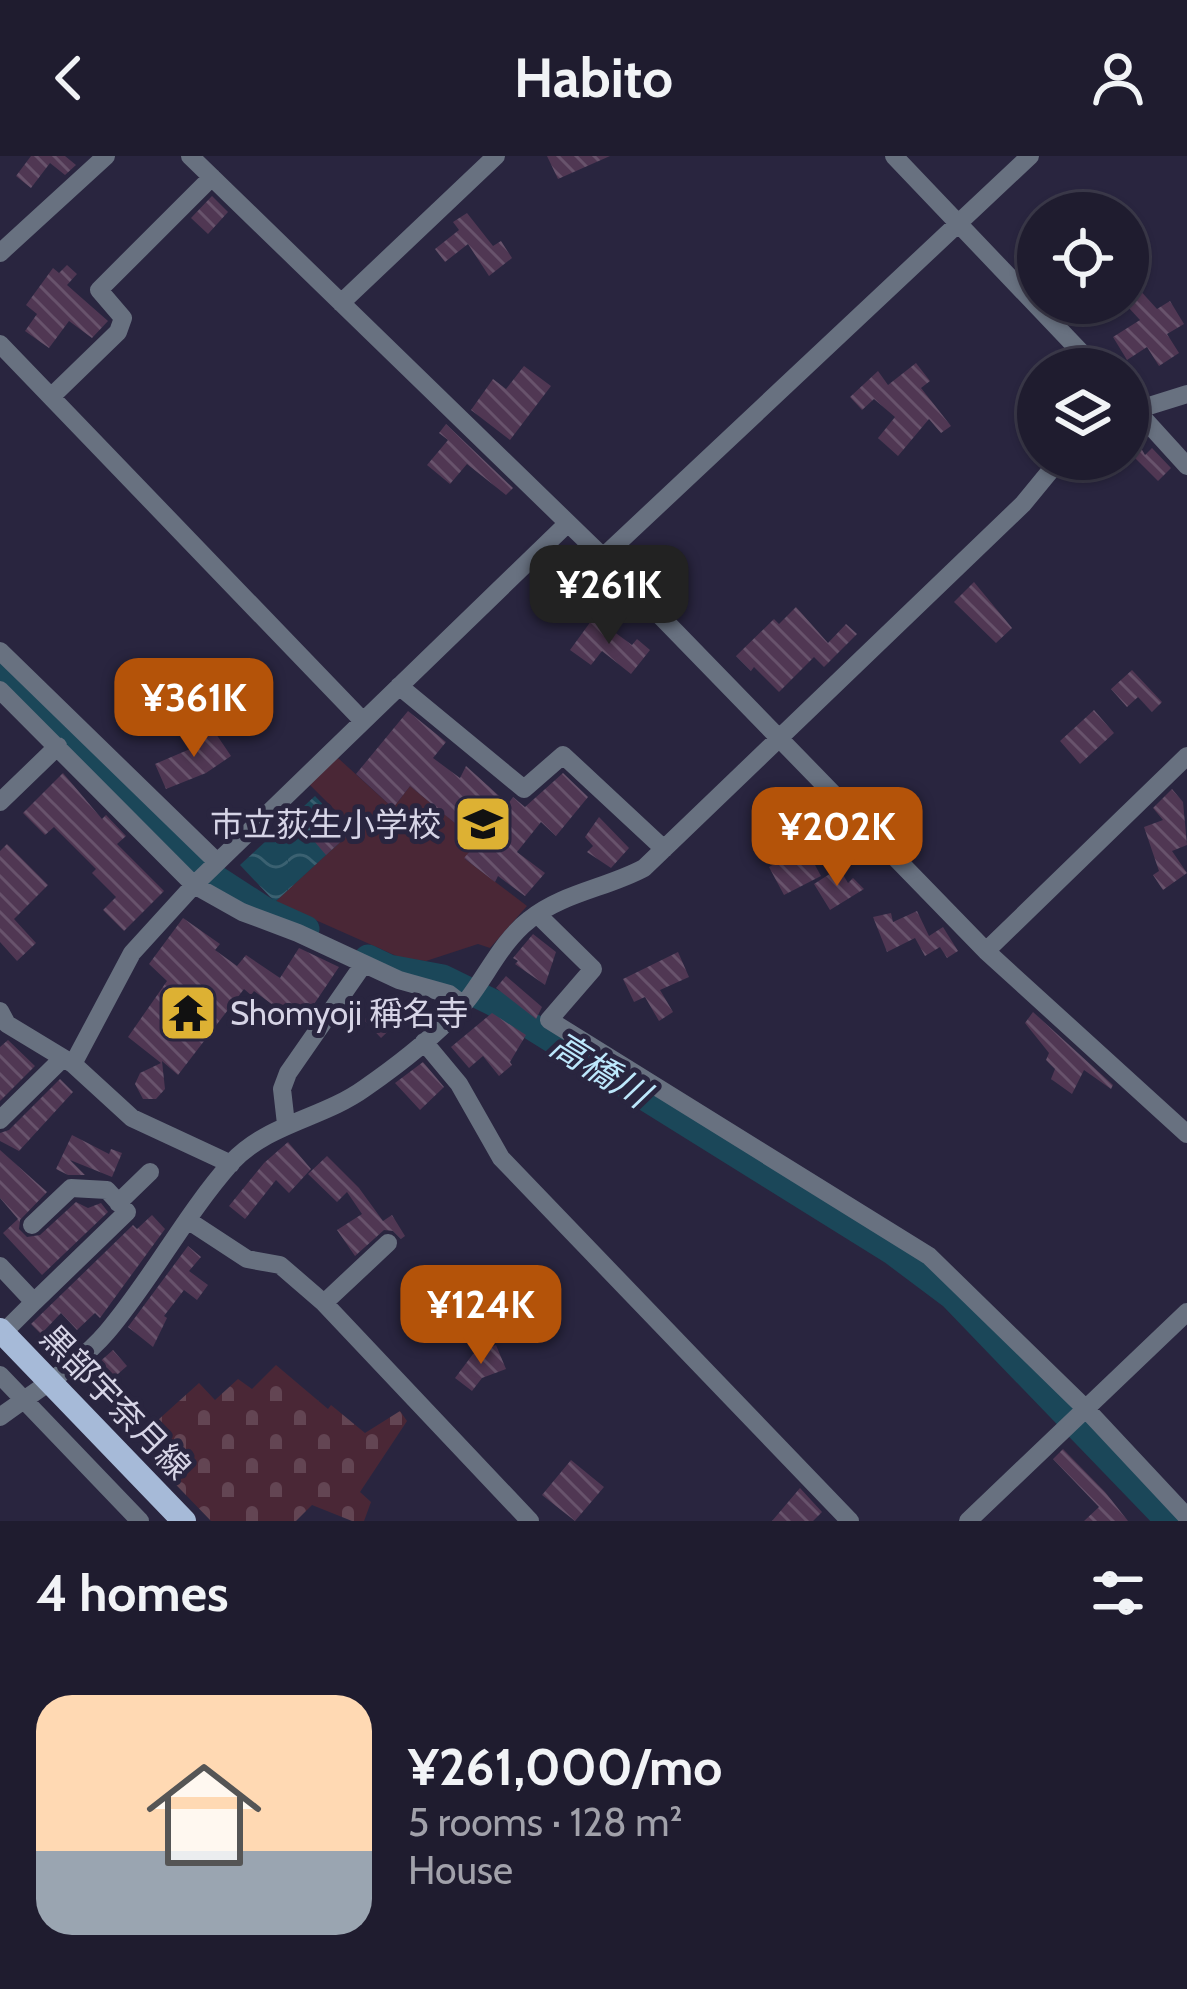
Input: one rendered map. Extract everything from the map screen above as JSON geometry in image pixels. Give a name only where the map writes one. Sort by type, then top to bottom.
[{"type":"main road","name":"黒部宇奈月線","points":[[2,1331],[184,1521]]},
{"type":"street","points":[[0,253],[106,156]]},
{"type":"street","points":[[190,156],[603,557],[986,951],[1187,1134]]},
{"type":"street","points":[[341,303],[496,156]]},
{"type":"street","points":[[894,156],[1076,348]]},
{"type":"street","points":[[603,557],[1030,156]]},
{"type":"street","points":[[52,396],[118,332],[123,318],[99,290],[212,177]]},
{"type":"street","points":[[0,344],[362,720]]},
{"type":"street","points":[[1149,404],[1187,394]]},
{"type":"street","points":[[1149,427],[1187,466]]},
{"type":"street","points":[[0,1417],[104,1335],[231,1163],[257,1139],[364,1090],[424,1042],[537,914],[644,868],[1043,480]]},
{"type":"street","points":[[0,1120],[68,1061],[131,953],[194,885],[568,524]]},
{"type":"street","points":[[0,651],[218,862]]},
{"type":"street","points":[[399,686],[524,789],[563,755],[664,849]]},
{"type":"street","points":[[0,690],[194,885],[242,912],[399,980],[448,994],[462,1004]]},
{"type":"street","points":[[0,802],[58,746]]},
{"type":"street","points":[[986,951],[1187,756]]},
{"type":"street","points":[[537,914],[593,969],[549,1020],[929,1256],[1087,1408],[1187,1516]]},
{"type":"street","points":[[286,1124],[282,1089],[288,1073],[363,965]]},
{"type":"street","points":[[2,1022],[68,1061],[132,1118],[231,1163]]},
{"type":"street","points":[[424,1042],[458,1084],[501,1159],[850,1521]]},
{"type":"street","points":[[118,1203],[150,1172]]},
{"type":"street","points":[[2,1331],[127,1213],[107,1190],[71,1188],[32,1226]]},
{"type":"street","points":[[189,1221],[247,1258],[280,1265],[324,1303],[530,1521]]},
{"type":"street","points":[[324,1303],[388,1243]]},
{"type":"street","points":[[0,1267],[34,1302]]},
{"type":"street","points":[[968,1521],[1187,1312]]},
{"type":"street","points":[[0,1375],[140,1521]]},
{"type":"green space","points":[[338,758],[393,808],[410,786],[478,842],[465,859],[527,906],[490,948],[478,944],[426,961],[401,958],[275,902],[354,829],[308,783]]},
{"type":"green space","points":[[276,1365],[365,1433],[400,1411],[407,1421],[360,1492],[371,1502],[364,1521],[312,1505],[296,1521],[211,1521],[154,1462],[173,1441],[158,1420],[199,1383],[215,1400],[238,1379],[252,1389]]},
{"type":"water","points":[[315,796],[350,833],[275,902],[240,865]]},
{"type":"building","points":[[31,156],[65,156],[76,165],[65,175],[50,163],[31,188],[16,176]]},
{"type":"building","points":[[547,156],[610,156],[558,179]]},
{"type":"building","points":[[212,196],[228,212],[208,234],[191,218]]},
{"type":"building","points":[[467,213],[493,246],[501,241],[512,258],[489,276],[468,244],[445,262],[435,249],[459,230],[453,222]]},
{"type":"building","points":[[67,265],[77,274],[67,285],[108,321],[92,338],[69,321],[49,348],[25,331],[37,314],[26,305],[53,268],[59,273]]},
{"type":"building","points":[[1149,300],[1157,309],[1170,301],[1184,324],[1167,334],[1179,353],[1159,366],[1149,348],[1120,348],[1113,337],[1134,324],[1149,324]]},
{"type":"building","points":[[916,363],[930,381],[921,388],[951,426],[941,433],[929,419],[898,456],[878,438],[895,417],[874,399],[862,410],[850,397],[878,371],[888,385]]},
{"type":"building","points":[[524,366],[551,386],[510,440],[471,410],[493,379],[506,389]]},
{"type":"building","points":[[446,424],[513,488],[506,495],[467,464],[450,484],[427,465],[448,440],[439,433]]},
{"type":"building","points":[[1152,448],[1171,468],[1158,481],[1149,472]]},
{"type":"building","points":[[974,582],[1012,628],[996,643],[954,602]]},
{"type":"building","points":[[796,607],[828,643],[846,624],[857,634],[824,667],[814,657],[779,692],[736,656],[774,619],[779,624]]},
{"type":"building","points":[[594,617],[632,645],[637,639],[650,650],[631,674],[602,651],[591,665],[570,650]]},
{"type":"building","points":[[1132,670],[1162,702],[1152,712],[1138,697],[1127,707],[1111,689]]},
{"type":"building","points":[[1094,710],[1114,733],[1080,764],[1060,741]]},
{"type":"building","points":[[408,711],[446,742],[433,758],[460,778],[466,766],[508,804],[513,797],[525,807],[563,773],[588,797],[556,836],[541,822],[517,852],[545,873],[525,896],[498,876],[495,882],[464,858],[478,842],[410,786],[393,808],[356,774]]},
{"type":"building","points":[[212,728],[231,756],[206,773],[166,789],[155,764],[190,749],[187,745]]},
{"type":"building","points":[[63,773],[102,819],[106,815],[126,836],[117,844],[164,891],[124,931],[103,910],[116,897],[92,873],[96,869],[54,827],[45,835],[23,813]]},
{"type":"building","points":[[1172,789],[1183,802],[1187,845],[1172,851],[1187,873],[1163,890],[1153,875],[1159,871],[1144,827],[1163,820],[1153,808]]},
{"type":"building","points":[[599,817],[629,848],[611,868],[587,852],[593,846],[585,837]]},
{"type":"building","points":[[337,819],[350,833],[326,855],[314,841]]},
{"type":"building","points":[[7,844],[48,885],[14,919],[36,943],[17,961],[0,942],[0,851]]},
{"type":"building","points":[[805,847],[821,876],[784,895],[769,867]]},
{"type":"building","points":[[839,868],[848,883],[853,878],[864,889],[830,910],[814,884]]},
{"type":"building","points":[[917,911],[929,936],[943,927],[958,951],[947,958],[940,947],[925,956],[915,938],[887,952],[873,917],[891,913],[893,922]]},
{"type":"building","points":[[183,918],[220,944],[215,950],[237,966],[246,955],[280,978],[299,948],[339,967],[300,1025],[254,991],[251,995],[244,989],[178,1075],[162,1061],[165,1089],[156,1099],[143,1099],[135,1084],[140,1073],[161,1063],[128,1037],[167,981],[149,964]]},
{"type":"building","points":[[533,934],[556,952],[545,985],[513,958]]},
{"type":"building","points":[[678,952],[689,977],[660,990],[673,1012],[659,1021],[645,997],[634,1002],[623,979]]},
{"type":"building","points":[[506,976],[542,1007],[536,1019],[496,988]]},
{"type":"building","points":[[385,1000],[402,1018],[381,1038],[364,1020]]},
{"type":"building","points":[[1033,1012],[1113,1085],[1111,1089],[1084,1070],[1072,1094],[1051,1079],[1055,1069],[1046,1060],[1049,1053],[1025,1023]]},
{"type":"building","points":[[492,1013],[526,1035],[512,1065],[499,1076],[483,1056],[469,1068],[451,1047]]},
{"type":"building","points":[[8,1040],[35,1066],[0,1101],[0,1047]]},
{"type":"building","points":[[423,1062],[444,1087],[420,1110],[395,1083]]},
{"type":"building","points":[[60,1079],[73,1092],[19,1151],[0,1141],[0,1133],[9,1130]]},
{"type":"building","points":[[72,1135],[109,1154],[111,1149],[122,1153],[112,1177],[70,1160],[85,1175],[56,1169]]},
{"type":"building","points":[[288,1142],[311,1169],[289,1193],[276,1180],[245,1219],[229,1206]]},
{"type":"building","points":[[0,1150],[47,1192],[20,1220],[19,1229],[27,1237],[40,1235],[76,1202],[88,1208],[101,1203],[108,1212],[42,1275],[3,1233],[18,1219],[0,1198]]},
{"type":"building","points":[[327,1156],[383,1221],[392,1215],[405,1236],[401,1239],[384,1230],[355,1256],[337,1230],[362,1214],[347,1192],[337,1202],[308,1174]]},
{"type":"building","points":[[152,1215],[165,1229],[100,1318],[95,1313],[77,1330],[61,1313],[41,1334],[31,1324],[133,1225],[137,1229]]},
{"type":"building","points":[[188,1246],[201,1257],[189,1271],[208,1285],[197,1300],[184,1290],[164,1316],[153,1347],[128,1327]]},
{"type":"building","points":[[496,1345],[506,1369],[482,1378],[472,1391],[455,1378],[473,1354]]},
{"type":"building","points":[[113,1350],[127,1366],[102,1388],[88,1372]]},
{"type":"building","points":[[1063,1449],[1128,1521],[1084,1521],[1099,1507],[1053,1459]]},
{"type":"building","points":[[571,1460],[604,1487],[575,1521],[542,1495]]},
{"type":"building","points":[[800,1488],[822,1512],[813,1521],[772,1521]]},
{"type":"waterway","name":"高橋川","points":[[0,672],[189,861],[266,911],[306,929]]},
{"type":"waterway","name":"高橋川","points":[[368,958],[389,968],[443,978],[494,1003],[892,1251],[952,1296],[1169,1521]]},
{"type":"place","name":"市立荻生小学校","points":[[483,824]]},
{"type":"place","name":"Shomyoji 稱名寺","points":[[188,1013]]}]
